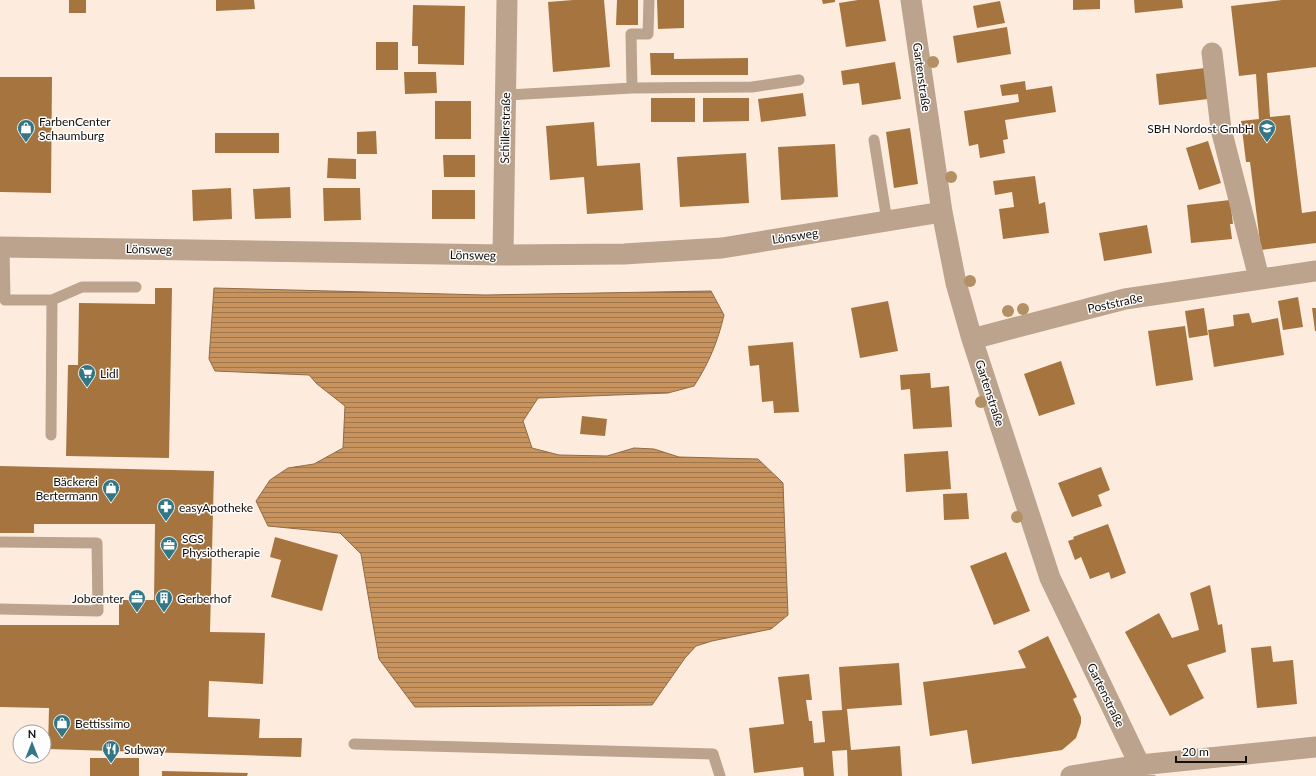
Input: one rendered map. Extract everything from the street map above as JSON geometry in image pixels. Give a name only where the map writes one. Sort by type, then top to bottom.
[{"type":"street","name":"Schillerstraße","points":[[503,255],[507,0]]},
{"type":"street","name":"Gartenstraße","points":[[911,0],[942,212],[956,283],[972,339],[1050,578],[1142,771]]},
{"type":"street","points":[[1212,53],[1221,129],[1259,278]]},
{"type":"street","name":"Lönsweg","points":[[2,247],[503,255],[624,254],[722,248],[942,212]]},
{"type":"street","name":"Poststraße","points":[[972,339],[1125,299],[1259,278],[1316,271]]},
{"type":"street","points":[[1071,776],[1142,771],[1316,747]]},
{"type":"lane","points":[[632,88],[631,34],[648,34],[649,0]]},
{"type":"lane","points":[[506,95],[632,88],[752,87],[799,80]]},
{"type":"lane","points":[[874,140],[888,221]]},
{"type":"lane","points":[[2,247],[5,300],[52,300],[82,287],[136,287]]},
{"type":"lane","points":[[51,435],[52,300]]},
{"type":"lane","points":[[0,542],[97,543],[98,611],[0,609]]},
{"type":"lane","points":[[354,744],[713,754],[720,776]]},
{"type":"shaded area","points":[[214,288],[485,295],[711,291],[724,315],[712,352],[694,386],[668,393],[538,398],[523,421],[532,448],[559,455],[607,456],[634,448],[654,449],[679,457],[758,459],[783,483],[788,615],[771,629],[712,641],[696,646],[685,658],[652,705],[415,707],[379,659],[361,554],[340,533],[268,526],[256,501],[270,480],[288,468],[314,464],[343,448],[345,406],[317,384],[309,375],[215,371],[209,359]]},
{"type":"building","points":[[69,0],[86,0],[86,13],[69,13]]},
{"type":"building","points":[[216,0],[254,0],[255,9],[216,11]]},
{"type":"building","points":[[604,0],[610,67],[553,72],[548,2]]},
{"type":"building","points":[[617,0],[638,0],[638,25],[616,25]]},
{"type":"building","points":[[657,0],[684,0],[684,28],[658,29]]},
{"type":"building","points":[[822,0],[835,0],[835,2],[823,4]]},
{"type":"building","points":[[858,0],[879,0],[886,41],[846,47],[839,3]]},
{"type":"building","points":[[1073,0],[1100,0],[1100,9],[1073,10]]},
{"type":"building","points":[[1134,0],[1182,0],[1183,8],[1135,13]]},
{"type":"building","points":[[1282,0],[1316,0],[1316,67],[1267,73],[1270,117],[1290,115],[1302,213],[1316,211],[1316,243],[1261,250],[1250,162],[1246,162],[1241,121],[1259,119],[1256,74],[1239,76],[1231,6]]},
{"type":"building","points":[[1000,1],[1005,23],[977,28],[973,6]]},
{"type":"building","points":[[413,5],[465,6],[464,65],[418,64],[418,46],[412,46]]},
{"type":"building","points":[[1007,27],[1011,54],[957,63],[953,36]]},
{"type":"building","points":[[376,42],[398,42],[398,70],[376,70]]},
{"type":"building","points":[[650,53],[674,53],[674,59],[748,58],[748,75],[651,75]]},
{"type":"building","points":[[895,62],[901,99],[862,105],[859,83],[843,85],[841,71]]},
{"type":"building","points":[[1205,68],[1208,99],[1159,105],[1156,74]]},
{"type":"building","points":[[404,72],[436,72],[437,93],[405,94]]},
{"type":"building","name":"FarbenCenter Schaumburg","points":[[0,77],[52,77],[51,193],[0,192]]},
{"type":"building","points":[[1025,81],[1026,90],[1052,86],[1056,112],[1005,120],[1008,139],[1003,140],[1005,153],[980,158],[978,144],[969,146],[964,111],[1019,102],[1018,94],[1002,96],[1000,85]]},
{"type":"building","points":[[803,93],[806,116],[761,122],[758,99]]},
{"type":"building","points":[[651,98],[695,98],[695,122],[651,122]]},
{"type":"building","points":[[703,98],[749,98],[749,121],[703,122]]},
{"type":"building","points":[[435,101],[471,101],[471,139],[435,139]]},
{"type":"building","points":[[594,122],[597,166],[640,163],[643,210],[587,214],[584,177],[550,180],[546,126]]},
{"type":"building","points":[[910,128],[918,184],[894,188],[886,132]]},
{"type":"building","points":[[376,131],[377,154],[357,154],[357,132]]},
{"type":"building","points":[[215,133],[279,133],[279,153],[215,153]]},
{"type":"building","points":[[1208,141],[1221,183],[1199,190],[1186,148]]},
{"type":"building","points":[[835,144],[838,197],[781,200],[778,147]]},
{"type":"building","points":[[746,153],[749,203],[680,207],[677,157]]},
{"type":"building","points":[[443,155],[475,155],[475,177],[444,177]]},
{"type":"building","points":[[328,158],[356,159],[356,179],[327,178]]},
{"type":"building","points":[[1035,176],[1039,204],[1045,202],[1049,233],[1003,239],[999,209],[1014,207],[1012,192],[995,195],[993,181]]},
{"type":"building","points":[[290,187],[291,218],[255,219],[253,189]]},
{"type":"building","points":[[231,188],[232,219],[193,221],[192,190]]},
{"type":"building","points":[[323,188],[360,188],[361,220],[324,221]]},
{"type":"building","points":[[432,190],[475,190],[475,219],[432,219]]},
{"type":"building","points":[[1230,200],[1233,224],[1230,224],[1232,239],[1191,243],[1187,205]]},
{"type":"building","points":[[1147,225],[1152,253],[1104,261],[1099,233]]},
{"type":"building","points":[[155,288],[172,288],[169,458],[66,456],[68,365],[78,365],[79,303],[155,304]]},
{"type":"building","points":[[1298,297],[1303,327],[1283,330],[1278,301]]},
{"type":"building","points":[[888,301],[898,351],[860,358],[851,308]]},
{"type":"building","points":[[1204,308],[1208,335],[1189,338],[1185,311]]},
{"type":"building","points":[[1312,308],[1316,308],[1316,331],[1315,331]]},
{"type":"building","points":[[1249,313],[1252,323],[1278,318],[1284,355],[1214,367],[1208,330],[1234,326],[1233,315]]},
{"type":"building","points":[[1185,326],[1193,380],[1156,386],[1148,331]]},
{"type":"building","points":[[793,342],[799,412],[774,413],[773,401],[762,402],[759,365],[750,366],[748,346]]},
{"type":"building","points":[[1061,361],[1075,404],[1039,416],[1024,374]]},
{"type":"building","points":[[930,373],[931,388],[949,386],[952,427],[913,429],[910,389],[901,390],[900,375]]},
{"type":"building","points":[[582,416],[607,419],[605,436],[580,434]]},
{"type":"building","points":[[948,451],[951,489],[906,492],[904,454]]},
{"type":"building","name":"Gerberhof","points":[[0,466],[214,471],[210,632],[265,633],[263,684],[209,681],[208,717],[260,719],[259,738],[302,738],[301,757],[52,749],[52,724],[49,724],[49,708],[0,707],[0,625],[119,625],[119,600],[154,600],[155,524],[34,524],[34,533],[0,533]]},
{"type":"building","points":[[1101,467],[1110,490],[1098,495],[1102,506],[1072,517],[1058,483]]},
{"type":"building","points":[[967,493],[969,519],[944,520],[943,494]]},
{"type":"building","points":[[1108,524],[1126,573],[1111,579],[1109,572],[1090,579],[1081,557],[1075,560],[1068,541],[1074,539],[1073,537]]},
{"type":"building","points":[[275,537],[338,555],[322,611],[271,597],[281,560],[270,557]]},
{"type":"building","points":[[1006,552],[1030,611],[994,625],[970,566]]},
{"type":"building","points":[[1210,585],[1218,625],[1222,624],[1226,652],[1187,665],[1204,698],[1170,716],[1125,632],[1159,613],[1172,638],[1199,630],[1190,593]]},
{"type":"building","points":[[1048,636],[1077,697],[1073,699],[1081,717],[1081,723],[1076,738],[1068,745],[1062,750],[972,764],[967,730],[930,736],[923,682],[1026,668],[1018,651]]},
{"type":"building","points":[[1271,646],[1273,662],[1293,660],[1297,704],[1257,708],[1251,648]]},
{"type":"building","points":[[899,663],[902,705],[847,709],[851,750],[900,746],[902,776],[848,776],[847,750],[832,751],[834,776],[804,776],[803,767],[754,773],[749,728],[784,724],[778,677],[809,674],[812,700],[806,700],[809,721],[812,721],[814,743],[825,742],[822,711],[842,710],[839,667]]},
{"type":"building","points":[[90,758],[139,758],[139,776],[90,776]]},
{"type":"building","points":[[162,771],[248,773],[247,776],[162,776]]},
{"type":"place","name":"FarbenCenter Schaumburg","points":[[26,143]]},
{"type":"place","name":"SBH Nordost GmbH","points":[[1267,143]]},
{"type":"place","name":"Lidl","points":[[87,388]]},
{"type":"place","name":"Bäckerei Bertermann","points":[[111,503]]},
{"type":"place","name":"easyApotheke","points":[[166,522]]},
{"type":"place","name":"SGS Physiotherapie","points":[[169,560]]},
{"type":"place","name":"Jobcenter","points":[[137,613]]},
{"type":"place","name":"Gerberhof","points":[[164,613]]},
{"type":"place","name":"Bettissimo","points":[[62,738]]},
{"type":"place","name":"Subway","points":[[111,764]]}]
